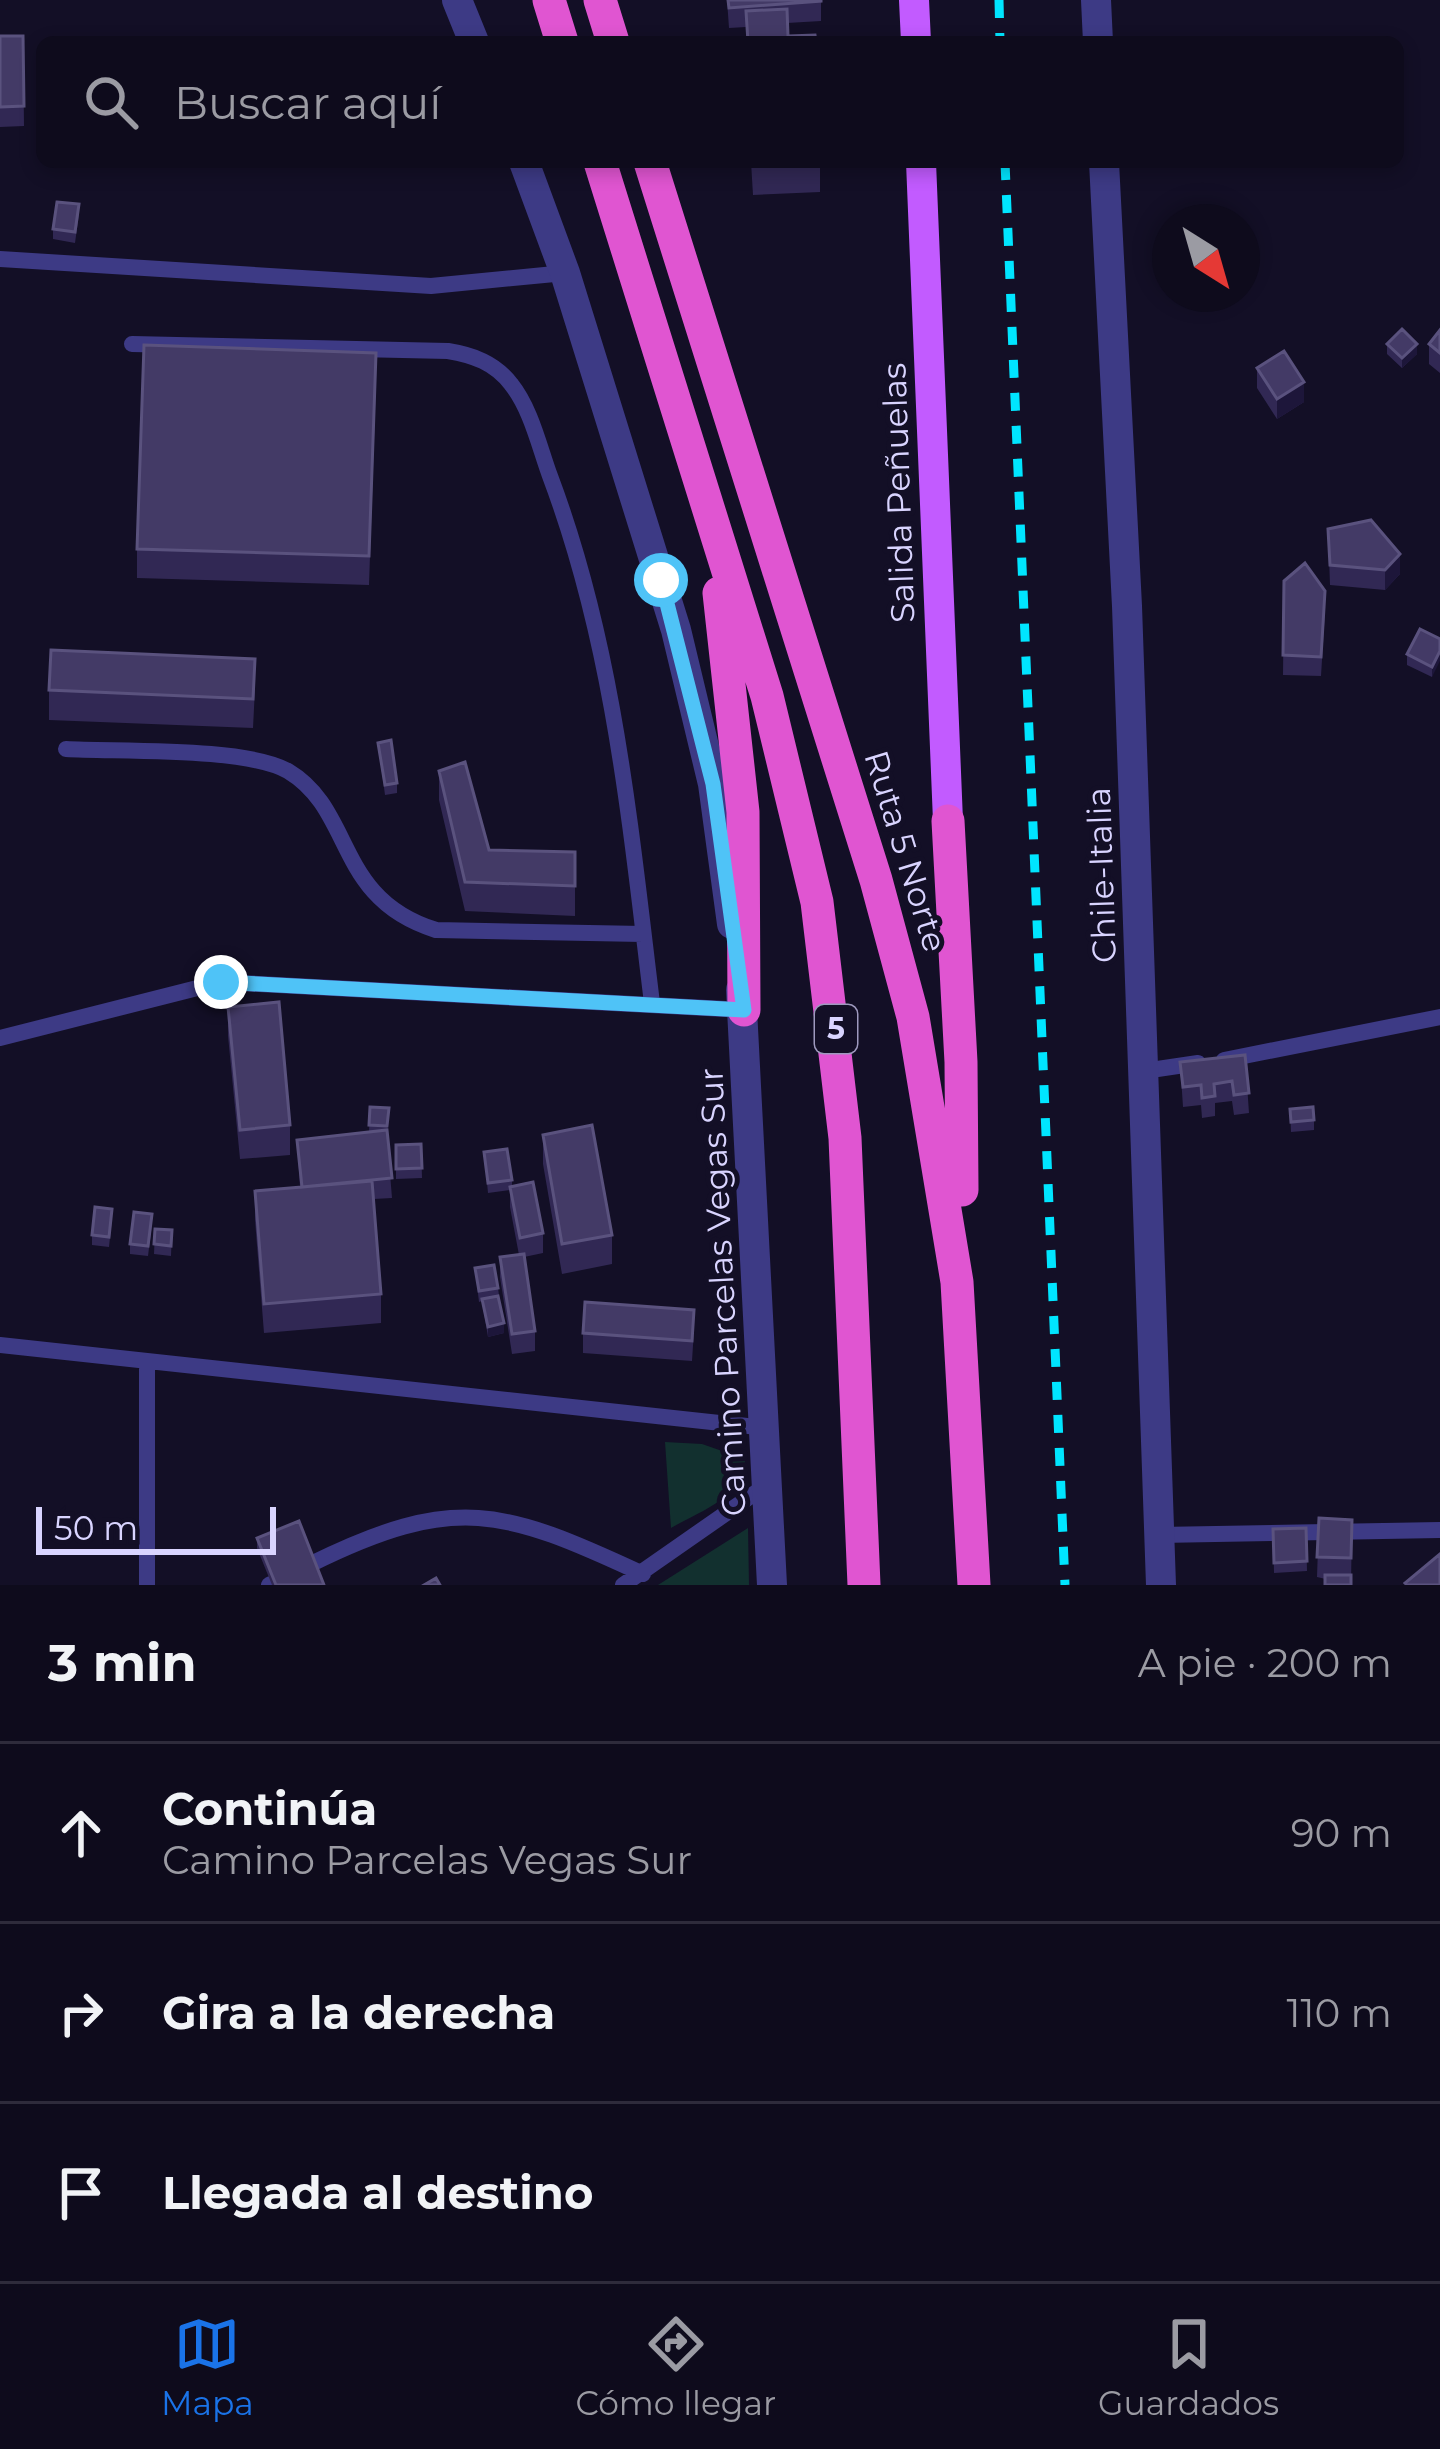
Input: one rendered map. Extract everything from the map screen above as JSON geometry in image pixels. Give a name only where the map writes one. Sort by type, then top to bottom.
[{"type":"highway","points":[[549,0],[560,36]]},
{"type":"highway","points":[[600,0],[611,36]]},
{"type":"highway","name":"5","points":[[602,168],[783,754],[826,951],[845,1138],[864,1585]]},
{"type":"highway","name":"Ruta 5 Norte","points":[[652,168],[891,933],[931,1102],[957,1282],[974,1585]]},
{"type":"highway","points":[[703,490],[739,760],[746,878],[744,1010]]},
{"type":"highway","points":[[948,820],[961,1062],[957,1282]]},
{"type":"main road","points":[[914,0],[916,36]]},
{"type":"main road","name":"Salida Peñuelas","points":[[921,168],[948,820]]},
{"type":"street","points":[[457,0],[472,36]]},
{"type":"street","points":[[1096,0],[1098,36]]},
{"type":"street","name":"Camino Parcelas Vegas Sur","points":[[526,168],[565,273],[676,630],[713,784],[744,1010],[772,1585]]},
{"type":"street","name":"Chile-Italia","points":[[1104,168],[1161,1585]]},
{"type":"lane","points":[[0,259],[431,286],[565,273]]},
{"type":"lane","points":[[132,344],[448,351],[484,361],[512,385],[555,488],[601,643],[616,712],[652,1003]]},
{"type":"lane","points":[[66,749],[250,759],[284,769],[310,790],[372,892],[402,916],[436,930],[643,934]]},
{"type":"lane","points":[[0,1038],[221,982],[744,1010]]},
{"type":"lane","points":[[1144,1071],[1440,1017]]},
{"type":"lane","points":[[0,1345],[767,1428]]},
{"type":"lane","points":[[147,1363],[147,1585]]},
{"type":"lane","points":[[623,1585],[769,1484]]},
{"type":"lane","points":[[311,1564],[407,1522],[466,1516],[544,1528],[644,1574]]},
{"type":"lane","points":[[1159,1535],[1440,1530]]},
{"type":"green space","points":[[665,1442],[702,1444],[745,1459],[738,1483],[729,1493],[671,1528]]},
{"type":"green space","points":[[748,1528],[749,1585],[658,1585],[737,1535]]},
{"type":"building","points":[[728,0],[821,0],[821,1],[729,8]]},
{"type":"building","points":[[787,9],[788,36],[748,36],[746,11]]},
{"type":"building","points":[[0,36],[23,36],[24,106],[0,107]]},
{"type":"building","points":[[57,202],[79,204],[75,232],[53,229]]},
{"type":"building","points":[[1402,329],[1417,344],[1402,358],[1387,344]]},
{"type":"building","points":[[1440,330],[1440,353],[1429,344]]},
{"type":"building","points":[[144,345],[376,353],[369,556],[137,549]]},
{"type":"building","points":[[1284,351],[1304,382],[1277,399],[1257,368]]},
{"type":"building","points":[[1371,520],[1400,554],[1385,570],[1330,565],[1328,529]]},
{"type":"building","points":[[1305,563],[1325,591],[1321,657],[1283,655],[1284,581]]},
{"type":"building","points":[[1420,629],[1440,639],[1432,667],[1407,654]]},
{"type":"building","points":[[51,650],[255,659],[253,699],[49,690]]},
{"type":"building","points":[[391,740],[397,783],[385,785],[378,743]]},
{"type":"building","points":[[465,762],[489,850],[575,852],[575,886],[465,882],[439,771]]},
{"type":"building","points":[[279,1002],[290,1125],[240,1130],[228,1007]]},
{"type":"building","points":[[1245,1055],[1249,1093],[1234,1095],[1232,1081],[1214,1084],[1215,1096],[1202,1098],[1201,1085],[1183,1087],[1180,1062]]},
{"type":"building","points":[[370,1107],[389,1108],[387,1126],[369,1125]]},
{"type":"building","points":[[1313,1107],[1314,1120],[1291,1122],[1290,1109]]},
{"type":"building","points":[[592,1125],[612,1235],[562,1244],[543,1135]]},
{"type":"building","points":[[387,1130],[392,1178],[302,1187],[297,1140]]},
{"type":"building","points":[[421,1144],[422,1168],[396,1169],[396,1145]]},
{"type":"building","points":[[507,1149],[512,1180],[488,1183],[484,1152]]},
{"type":"building","points":[[372,1181],[381,1294],[264,1304],[255,1191]]},
{"type":"building","points":[[533,1182],[543,1233],[520,1238],[510,1187]]},
{"type":"building","points":[[95,1207],[112,1209],[109,1237],[92,1235]]},
{"type":"building","points":[[134,1212],[152,1214],[148,1246],[130,1244]]},
{"type":"building","points":[[155,1229],[172,1230],[171,1246],[154,1244]]},
{"type":"building","points":[[524,1254],[535,1331],[512,1334],[500,1257]]},
{"type":"building","points":[[494,1265],[498,1288],[479,1291],[475,1268]]},
{"type":"building","points":[[498,1296],[504,1323],[488,1327],[482,1299]]},
{"type":"building","points":[[585,1302],[694,1310],[692,1341],[583,1333]]},
{"type":"building","points":[[1319,1518],[1352,1520],[1351,1558],[1317,1557]]},
{"type":"building","points":[[299,1521],[324,1585],[276,1585],[257,1538]]},
{"type":"building","points":[[1306,1528],[1307,1561],[1274,1563],[1273,1529]]},
{"type":"building","points":[[1440,1554],[1440,1585],[1405,1583]]},
{"type":"building","points":[[1325,1575],[1351,1575],[1351,1585],[1325,1585]]},
{"type":"railway","points":[[999,0],[1000,36]]},
{"type":"railway","points":[[1005,168],[1065,1585]]},
{"type":"route","points":[[221,982],[744,1010],[713,784],[661,580]]}]
